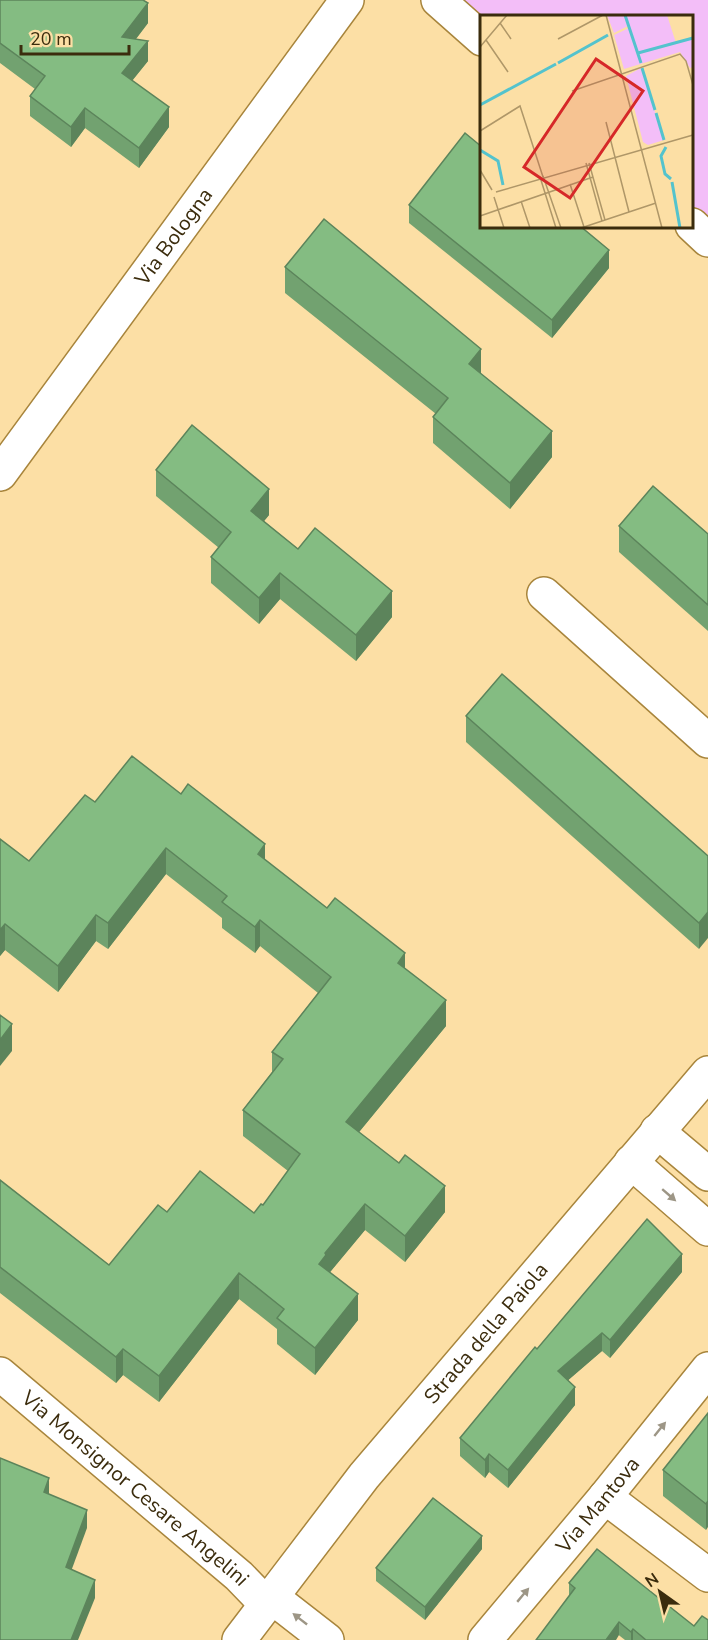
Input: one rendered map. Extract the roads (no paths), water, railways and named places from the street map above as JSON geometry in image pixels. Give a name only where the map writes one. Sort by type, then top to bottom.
[{"type":"street","name":"Via Bologna","points":[[0,474],[347,0]]},
{"type":"street","points":[[438,0],[480,37]]},
{"type":"street","points":[[693,226],[708,240]]},
{"type":"street","points":[[544,594],[708,741]]},
{"type":"street","name":"Strada della Paiola","points":[[247,1637],[270,1601],[364,1476],[708,1073]]},
{"type":"street","points":[[657,1131],[708,1174]]},
{"type":"street","points":[[631,1162],[708,1229]]},
{"type":"street","name":"Via Mantova","points":[[485,1640],[708,1369]]},
{"type":"street","name":"Via Monsignor Cesare Angelini","points":[[0,1374],[239,1576],[270,1601],[327,1640]]},
{"type":"street","points":[[605,1497],[708,1575]]}]
